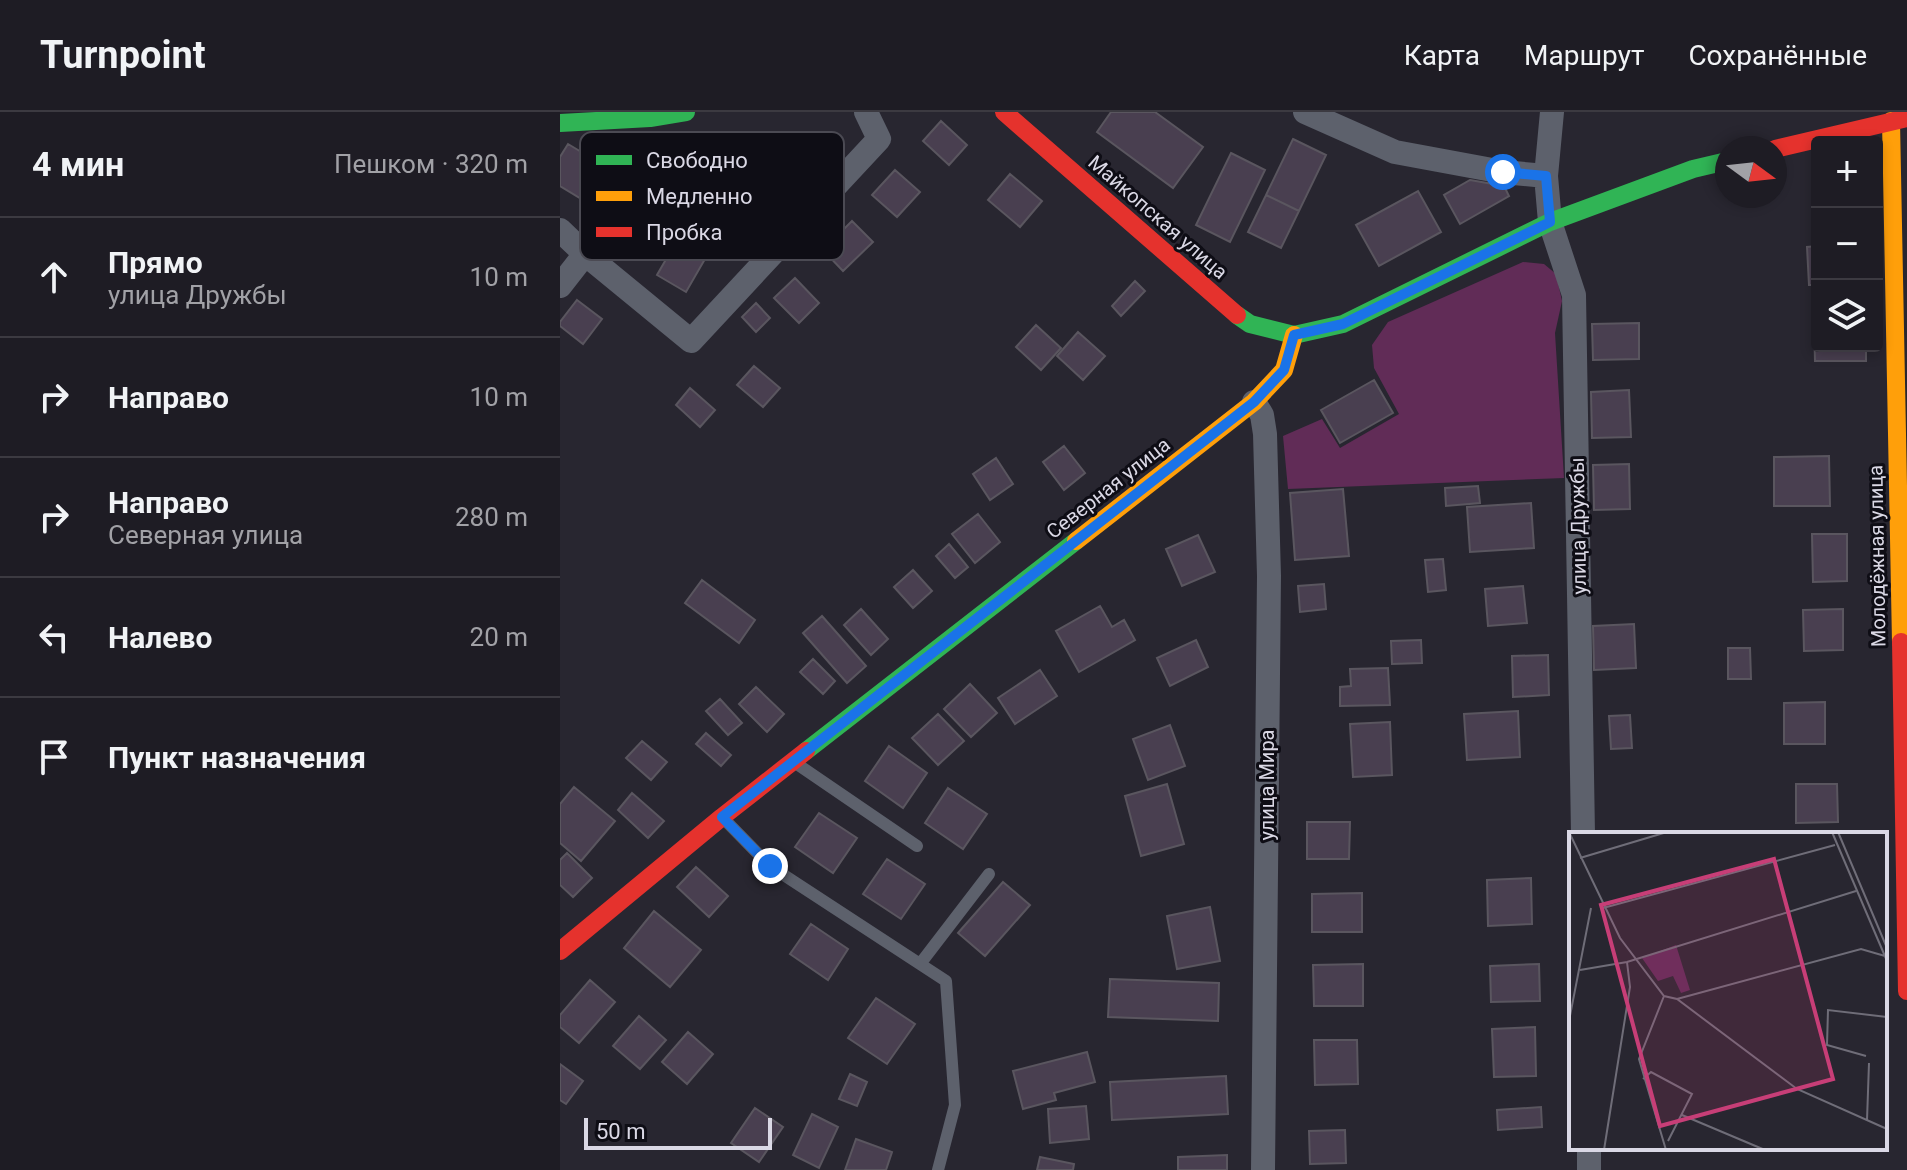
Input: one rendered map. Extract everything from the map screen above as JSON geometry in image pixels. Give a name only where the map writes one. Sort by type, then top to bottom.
[{"type":"street","points":[[560,123],[650,118],[686,112]]},
{"type":"street","points":[[844,177],[879,139],[866,112]]},
{"type":"street","name":"Майкопская улица","points":[[1004,112],[1230,310],[1250,324],[1294,335]]},
{"type":"street","points":[[1305,112],[1395,152],[1503,172],[1546,176]]},
{"type":"street","name":"улица Дружбы","points":[[1552,112],[1546,176],[1550,222],[1574,295],[1583,832]]},
{"type":"street","points":[[1787,146],[1896,117]]},
{"type":"street","name":"Молодёжная улица","points":[[1896,117],[1907,991]]},
{"type":"street","points":[[1294,335],[1343,324],[1550,222],[1693,169],[1715,164]]},
{"type":"street","points":[[560,230],[580,249]]},
{"type":"street","points":[[560,286],[580,260]]},
{"type":"street","points":[[592,260],[691,341],[766,260]]},
{"type":"street","name":"Северная улица","points":[[560,951],[722,817],[1254,402],[1284,370],[1294,335]]},
{"type":"street","name":"улица Мира","points":[[1254,402],[1262,415],[1265,434],[1269,576],[1263,1170]]},
{"type":"lane","points":[[794,762],[917,846]]},
{"type":"lane","points":[[722,817],[770,866],[946,981],[955,1105],[938,1170]]},
{"type":"lane","points":[[920,964],[989,874]]},
{"type":"shaded area","points":[[1523,262],[1544,264],[1556,274],[1562,301],[1555,333],[1564,478],[1288,489],[1283,436],[1322,419],[1340,448],[1399,414],[1374,368],[1372,345],[1388,322]]},
{"type":"building","points":[[1111,112],[1155,112],[1203,147],[1173,188],[1097,132]]},
{"type":"building","points":[[941,121],[967,145],[949,165],[923,141]]},
{"type":"building","points":[[1293,139],[1326,155],[1299,211],[1266,195]]},
{"type":"building","points":[[568,144],[580,151],[580,198],[560,186],[560,157]]},
{"type":"building","points":[[1231,153],[1265,170],[1230,242],[1196,225]]},
{"type":"building","points":[[895,170],[920,192],[897,217],[872,195]]},
{"type":"building","points":[[1010,174],[1042,201],[1020,227],[988,200]]},
{"type":"building","points":[[1470,180],[1504,186],[1509,196],[1460,224],[1444,195]]},
{"type":"building","points":[[1418,191],[1441,232],[1379,266],[1356,225]]},
{"type":"building","points":[[1266,195],[1299,211],[1281,248],[1248,232]]},
{"type":"building","points":[[852,221],[873,242],[843,271],[833,260],[844,260],[844,229]]},
{"type":"building","points":[[1807,247],[1811,247],[1811,285],[1809,285]]},
{"type":"building","points":[[666,260],[704,260],[686,292],[657,275]]},
{"type":"building","points":[[795,278],[819,303],[799,323],[774,298]]},
{"type":"building","points":[[1135,281],[1145,291],[1121,316],[1112,306]]},
{"type":"building","points":[[577,300],[602,319],[583,344],[560,326]]},
{"type":"building","points":[[756,303],[770,318],[756,332],[742,317]]},
{"type":"building","points":[[1639,323],[1639,359],[1593,360],[1592,324]]},
{"type":"building","points":[[1036,325],[1061,348],[1041,370],[1016,347]]},
{"type":"building","points":[[1078,332],[1105,356],[1083,380],[1057,356]]},
{"type":"building","points":[[1815,352],[1866,352],[1866,361],[1815,361]]},
{"type":"building","points":[[754,366],[780,388],[763,407],[737,385]]},
{"type":"building","points":[[1374,380],[1393,413],[1340,443],[1321,410]]},
{"type":"building","points":[[690,388],[715,410],[700,427],[676,405]]},
{"type":"building","points":[[1629,390],[1631,437],[1592,438],[1591,392]]},
{"type":"building","points":[[1064,446],[1085,473],[1064,490],[1043,462]]},
{"type":"building","points":[[1829,456],[1830,506],[1774,506],[1774,457]]},
{"type":"building","points":[[996,458],[1013,484],[990,500],[973,474]]},
{"type":"building","points":[[1629,464],[1630,509],[1594,510],[1593,465]]},
{"type":"building","points":[[1478,486],[1480,503],[1446,506],[1445,488]]},
{"type":"building","points":[[1343,489],[1349,556],[1295,560],[1290,493]]},
{"type":"building","points":[[1531,503],[1534,548],[1470,552],[1467,507]]},
{"type":"building","points":[[978,514],[1000,542],[975,563],[952,534]]},
{"type":"building","points":[[1812,534],[1847,534],[1847,581],[1813,582]]},
{"type":"building","points":[[1198,535],[1215,572],[1182,586],[1166,549]]},
{"type":"building","points":[[949,544],[968,567],[955,578],[936,556]]},
{"type":"building","points":[[1443,559],[1446,590],[1428,592],[1425,560]]},
{"type":"building","points":[[913,570],[932,591],[913,608],[894,587]]},
{"type":"building","points":[[702,580],[755,620],[739,643],[685,603]]},
{"type":"building","points":[[1324,584],[1326,609],[1300,612],[1298,586]]},
{"type":"building","points":[[1523,586],[1527,623],[1488,626],[1485,589]]},
{"type":"building","points":[[1100,606],[1112,627],[1124,620],[1135,640],[1079,672],[1056,631]]},
{"type":"building","points":[[861,609],[888,639],[871,655],[844,625]]},
{"type":"building","points":[[1843,609],[1843,650],[1804,651],[1803,610]]},
{"type":"building","points":[[822,616],[866,666],[847,683],[803,633]]},
{"type":"building","points":[[1634,624],[1636,668],[1594,670],[1593,626]]},
{"type":"building","points":[[1196,640],[1208,667],[1170,686],[1157,658]]},
{"type":"building","points":[[1421,640],[1422,663],[1392,664],[1391,641]]},
{"type":"building","points":[[1728,648],[1750,648],[1751,679],[1728,679]]},
{"type":"building","points":[[1548,655],[1549,695],[1513,697],[1512,656]]},
{"type":"building","points":[[813,659],[835,681],[823,694],[800,672]]},
{"type":"building","points":[[1388,668],[1390,705],[1340,706],[1340,687],[1351,686],[1350,669]]},
{"type":"building","points":[[1040,670],[1057,696],[1015,724],[998,698]]},
{"type":"building","points":[[970,684],[997,713],[971,737],[944,709]]},
{"type":"building","points":[[756,687],[784,714],[767,732],[739,704]]},
{"type":"building","points":[[720,699],[742,723],[728,735],[706,711]]},
{"type":"building","points":[[1825,702],[1825,744],[1784,744],[1784,703]]},
{"type":"building","points":[[1518,711],[1520,757],[1467,760],[1464,714]]},
{"type":"building","points":[[938,714],[964,741],[938,765],[912,738]]},
{"type":"building","points":[[1630,715],[1632,748],[1611,749],[1609,716]]},
{"type":"building","points":[[1390,722],[1392,775],[1353,777],[1350,724]]},
{"type":"building","points":[[1170,725],[1185,766],[1148,780],[1133,739]]},
{"type":"building","points":[[706,733],[731,755],[721,766],[696,744]]},
{"type":"building","points":[[642,741],[667,762],[651,780],[626,758]]},
{"type":"building","points":[[889,746],[927,773],[903,808],[865,781]]},
{"type":"building","points":[[1167,784],[1184,844],[1141,856],[1125,796]]},
{"type":"building","points":[[1796,784],[1837,784],[1838,822],[1796,823]]},
{"type":"building","points":[[574,787],[615,821],[581,861],[560,843],[560,804]]},
{"type":"building","points":[[948,788],[987,814],[963,849],[925,823]]},
{"type":"building","points":[[632,793],[664,821],[648,838],[618,810]]},
{"type":"building","points":[[819,813],[857,838],[833,873],[795,847]]},
{"type":"building","points":[[1307,822],[1350,822],[1349,859],[1307,859]]},
{"type":"building","points":[[567,853],[592,878],[573,897],[560,885],[560,860]]},
{"type":"building","points":[[887,859],[925,884],[901,919],[863,894]]},
{"type":"building","points":[[696,867],[728,896],[709,917],[677,887]]},
{"type":"building","points":[[1531,878],[1532,924],[1488,926],[1487,880]]},
{"type":"building","points":[[1003,882],[1030,905],[985,956],[958,933]]},
{"type":"building","points":[[1362,893],[1362,932],[1312,932],[1312,894]]},
{"type":"building","points":[[1210,907],[1220,961],[1177,969],[1167,916]]},
{"type":"building","points":[[654,911],[701,950],[670,987],[624,948]]},
{"type":"building","points":[[811,924],[848,949],[828,980],[790,954]]},
{"type":"building","points":[[1363,964],[1363,1006],[1314,1006],[1313,965]]},
{"type":"building","points":[[1539,964],[1540,1001],[1491,1002],[1490,966]]},
{"type":"building","points":[[1110,979],[1219,983],[1218,1021],[1108,1017]]},
{"type":"building","points":[[590,980],[615,1002],[579,1043],[560,1027],[560,1015]]},
{"type":"building","points":[[876,998],[915,1024],[887,1064],[848,1038]]},
{"type":"building","points":[[639,1016],[666,1040],[640,1069],[613,1046]]},
{"type":"building","points":[[1535,1027],[1536,1076],[1494,1077],[1492,1029]]},
{"type":"building","points":[[688,1032],[713,1054],[687,1084],[662,1062]]},
{"type":"building","points":[[1314,1040],[1357,1040],[1358,1084],[1315,1085]]},
{"type":"building","points":[[1087,1052],[1095,1082],[1054,1093],[1056,1100],[1023,1109],[1013,1071]]},
{"type":"building","points":[[560,1064],[583,1081],[566,1104],[560,1100]]},
{"type":"building","points":[[850,1074],[867,1082],[857,1106],[839,1099]]},
{"type":"building","points":[[1226,1076],[1228,1114],[1112,1120],[1110,1082]]},
{"type":"building","points":[[1086,1106],[1089,1139],[1050,1143],[1048,1109]]},
{"type":"building","points":[[1541,1107],[1542,1127],[1498,1130],[1497,1110]]},
{"type":"building","points":[[755,1108],[783,1127],[759,1162],[731,1143]]},
{"type":"building","points":[[812,1114],[838,1127],[819,1168],[793,1155]]},
{"type":"building","points":[[1345,1130],[1346,1163],[1310,1164],[1309,1131]]},
{"type":"building","points":[[856,1139],[892,1152],[886,1170],[845,1170]]},
{"type":"building","points":[[1227,1155],[1227,1170],[1178,1170],[1178,1157]]},
{"type":"building","points":[[1040,1157],[1074,1164],[1073,1170],[1037,1170]]},
{"type":"traffic: fast","points":[[560,123],[650,118],[686,112]]},
{"type":"traffic: fast","points":[[1237,315],[1250,324],[1294,335],[1343,324],[1550,222],[1693,169],[1715,164]]},
{"type":"traffic: fast","points":[[806,751],[1076,541]]},
{"type":"traffic: slow","points":[[1891,121],[1901,642]]},
{"type":"traffic: slow","points":[[1076,541],[1254,402],[1284,370],[1294,335]]},
{"type":"traffic: jam","points":[[1004,112],[1237,315]]},
{"type":"traffic: jam","points":[[1787,146],[1907,118]]},
{"type":"traffic: jam","points":[[1901,642],[1907,991]]},
{"type":"traffic: jam","points":[[560,951],[806,751]]},
{"type":"route","points":[[770,866],[722,817],[1254,402],[1284,370],[1294,335],[1343,324],[1550,222],[1546,176],[1503,172]]}]
